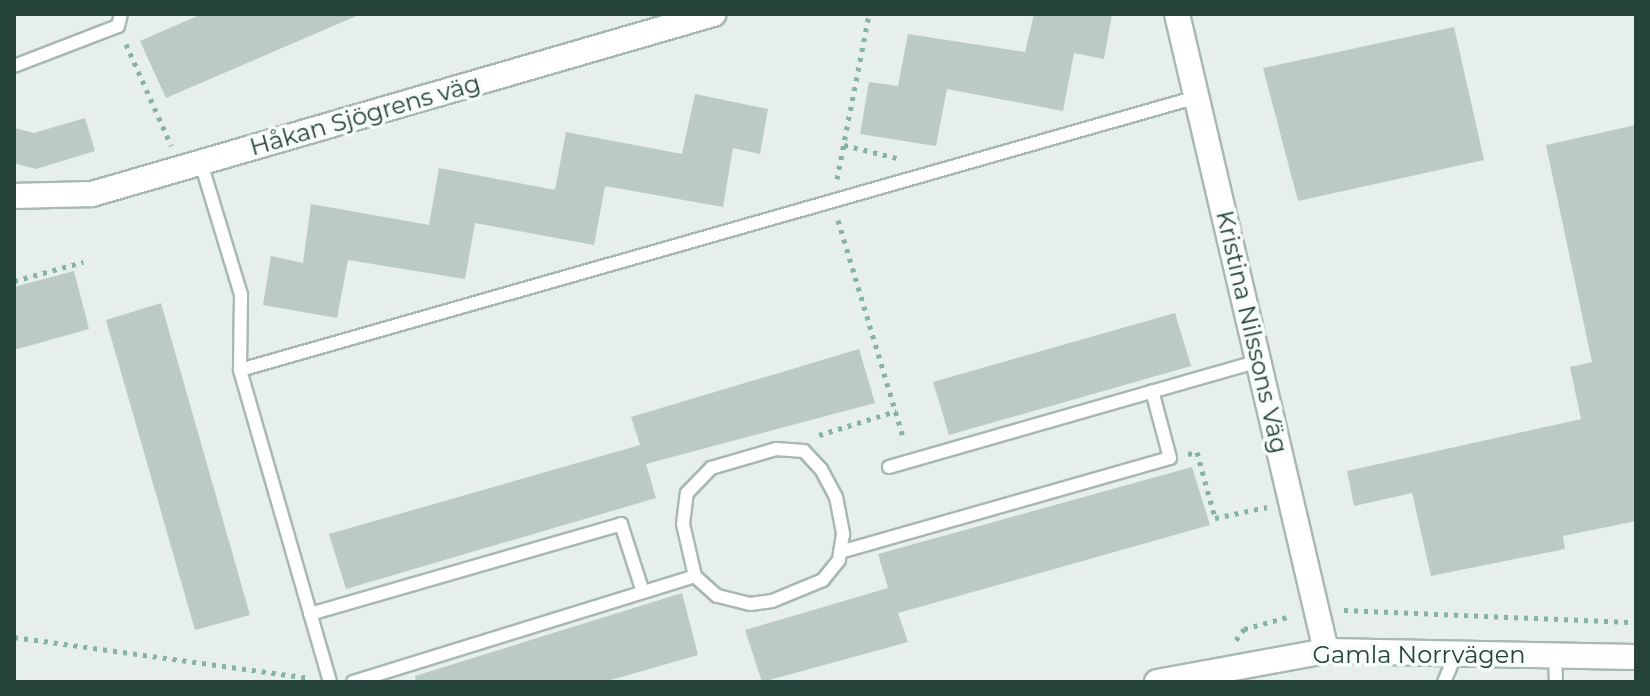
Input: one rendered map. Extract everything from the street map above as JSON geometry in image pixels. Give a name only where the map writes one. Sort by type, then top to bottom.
[{"type":"street","name":"Håkan Sjögrens väg","points":[[14,196],[92,194],[713,14]]},
{"type":"street","name":"Kristina Nilssons Väg","points":[[1177,14],[1326,651]]},
{"type":"street","name":"Gamla Norrvägen","points":[[1157,682],[1326,651],[1636,657]]},
{"type":"lane","points":[[14,66],[120,20]]},
{"type":"lane","points":[[240,370],[1197,97]]},
{"type":"lane","points":[[191,166],[241,295],[240,370],[329,680]]},
{"type":"lane","points":[[889,467],[1258,361]]},
{"type":"lane","points":[[840,552],[1170,458],[1152,391]]},
{"type":"lane","points":[[776,449],[804,451],[821,469],[836,497],[840,552],[823,580],[772,601],[750,604],[717,596],[695,576],[683,524],[687,493],[711,468],[776,449]]},
{"type":"lane","points":[[310,614],[621,524],[643,592]]},
{"type":"lane","points":[[353,682],[695,576]]},
{"type":"lane","points":[[1444,682],[1456,654]]},
{"type":"lane","points":[[1555,654],[1556,682]]},
{"type":"path","points":[[869,14],[833,201],[910,460]]},
{"type":"path","points":[[120,20],[191,166]]},
{"type":"path","points":[[844,145],[944,169]]},
{"type":"path","points":[[14,281],[83,262]]},
{"type":"path","points":[[776,449],[896,411]]},
{"type":"path","points":[[1170,458],[1197,452],[1215,518],[1291,502]]},
{"type":"path","points":[[1210,672],[1244,629],[1317,609],[1636,622]]},
{"type":"path","points":[[14,637],[293,678],[329,680]]},
{"type":"building","points":[[202,14],[361,14],[166,98],[140,41]]},
{"type":"building","points":[[1034,14],[1112,14],[1104,59],[1074,53],[1063,111],[947,89],[936,146],[860,134],[869,82],[898,86],[908,34],[1025,52]]},
{"type":"building","points":[[1454,27],[1484,160],[1298,201],[1263,68]]},
{"type":"building","points":[[695,94],[768,109],[760,154],[733,148],[723,207],[605,186],[594,245],[475,223],[465,279],[348,260],[337,318],[263,305],[271,256],[303,263],[311,204],[429,225],[439,168],[555,190],[566,132],[682,154]]},
{"type":"building","points":[[85,118],[95,151],[36,169],[14,163],[14,128],[34,133]]},
{"type":"building","points":[[1636,125],[1636,521],[1563,536],[1565,549],[1431,576],[1412,493],[1354,506],[1347,471],[1581,419],[1570,367],[1592,362],[1546,145]]},
{"type":"building","points":[[74,271],[89,329],[14,350],[14,287]]},
{"type":"building","points":[[161,303],[250,615],[195,630],[106,320]]},
{"type":"building","points":[[1175,313],[1191,366],[949,435],[933,382]]},
{"type":"building","points":[[859,349],[875,403],[646,464],[656,498],[346,589],[329,534],[640,445],[631,417]]},
{"type":"building","points":[[1192,467],[1210,525],[898,613],[908,642],[762,682],[745,630],[888,588],[878,554]]},
{"type":"building","points":[[682,593],[698,655],[604,682],[416,682],[415,676]]}]
